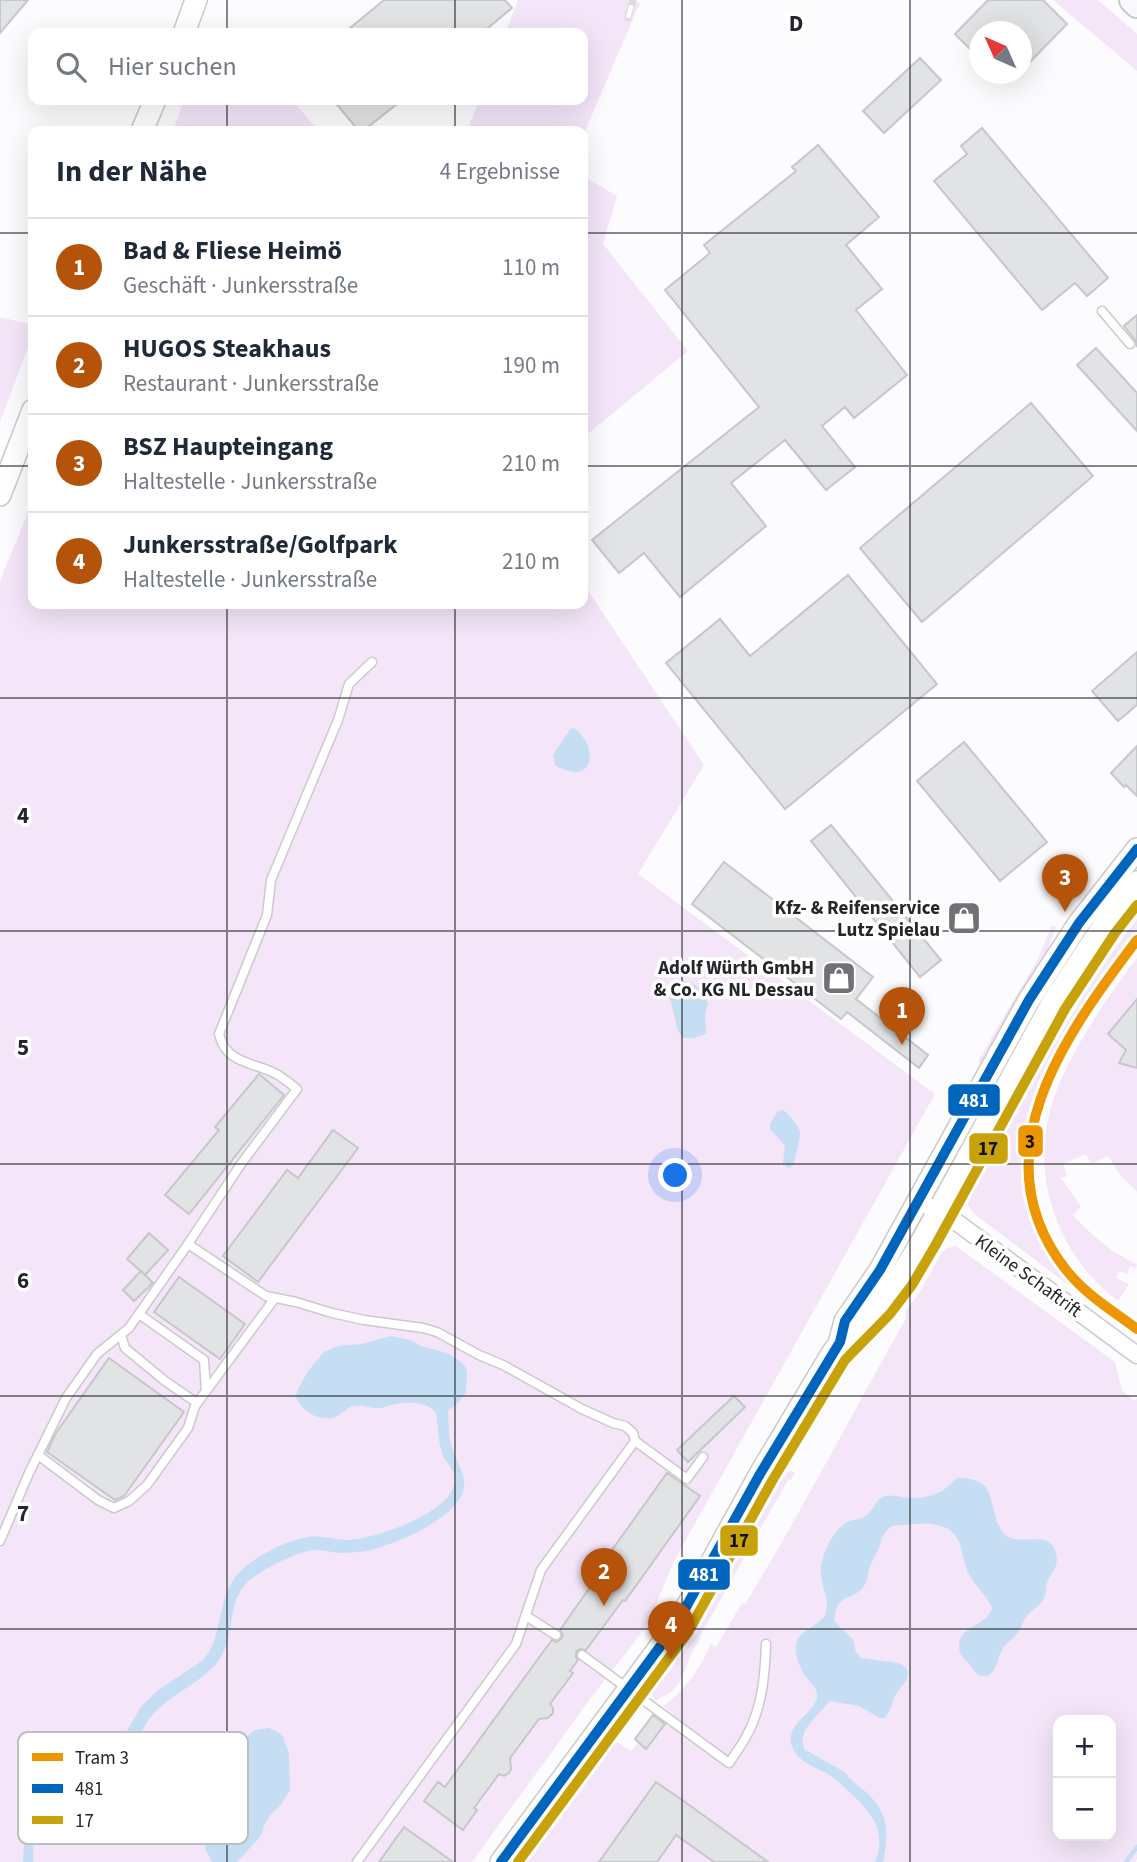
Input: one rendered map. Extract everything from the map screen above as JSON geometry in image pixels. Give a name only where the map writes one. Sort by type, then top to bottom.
[{"type":"main road","points":[[186,28],[196,0]]},
{"type":"main road","points":[[1132,0],[1137,5]]},
{"type":"main road","points":[[144,126],[153,105]]},
{"type":"main road","points":[[0,495],[28,423]]},
{"type":"main road","points":[[501,1862],[676,1625],[760,1474],[840,1342],[875,1311],[913,1256],[928,1206],[1029,999],[1087,912],[1137,849]]},
{"type":"main road","points":[[928,1206],[1053,1002],[1104,925],[1137,882]]},
{"type":"street","name":"Kleine Schaftrift","points":[[928,1206],[954,1221],[1137,1355]]},
{"type":"lane","points":[[1102,311],[1130,344]]},
{"type":"lane","points":[[0,1541],[66,1398],[97,1354],[129,1328],[241,1164],[297,1089],[277,1074],[239,1060],[222,1045],[219,1034],[267,915],[271,880],[338,720],[349,684],[372,662]]},
{"type":"lane","points":[[188,1244],[266,1296],[364,1320],[437,1332],[515,1371],[582,1409],[625,1426],[633,1433],[635,1441],[687,1479],[703,1457]]},
{"type":"lane","points":[[38,1455],[98,1500],[114,1508],[129,1502],[147,1485],[188,1428],[197,1403],[275,1297]]},
{"type":"lane","points":[[139,1314],[204,1360],[206,1391]]},
{"type":"lane","points":[[121,1335],[125,1349],[197,1403]]},
{"type":"lane","points":[[358,1862],[516,1644],[541,1570],[635,1441]]},
{"type":"lane","points":[[526,1616],[556,1635]]},
{"type":"lane","points":[[582,1655],[729,1763],[748,1734],[759,1708],[766,1644]]},
{"type":"shaded area","points":[[518,0],[631,0],[640,3],[587,126],[469,126],[477,105],[588,105],[588,28],[507,28]]},
{"type":"shaded area","points":[[1053,0],[1098,0],[1137,34],[1137,71]]},
{"type":"shaded area","points":[[182,105],[296,105],[315,126],[175,126]]},
{"type":"shaded area","points":[[588,179],[617,196],[603,244],[688,351],[588,434]]},
{"type":"shaded area","points":[[0,317],[28,324],[28,347],[0,422]]},
{"type":"shaded area","points":[[28,512],[28,609],[588,609],[588,591],[704,765],[638,874],[935,1094],[674,1561],[648,1623],[472,1862],[0,1862],[0,581]]},
{"type":"shaded area","points":[[1137,896],[1137,903],[1065,1006],[967,1184],[963,1182],[1061,1004]]},
{"type":"shaded area","points":[[1137,919],[1137,933],[1083,1008],[1050,1066],[1027,1124],[1022,1152],[1023,1182],[1036,1228],[1058,1267],[1083,1295],[973,1213],[968,1205],[1068,1021]]},
{"type":"shaded area","points":[[1052,925],[1056,928],[1047,952],[982,1064],[978,1062],[1038,959]]},
{"type":"shaded area","points":[[1137,958],[1137,999],[1108,1034],[1128,1052],[1120,1063],[1137,1069],[1137,1192],[1121,1176],[1108,1156],[1091,1164],[1086,1154],[1063,1164],[1067,1176],[1061,1178],[1081,1207],[1073,1215],[1102,1243],[1137,1264],[1136,1268],[1130,1266],[1127,1274],[1119,1271],[1116,1278],[1129,1284],[1118,1301],[1080,1263],[1055,1216],[1044,1164],[1045,1137],[1056,1092],[1075,1052],[1099,1011]]},
{"type":"shaded area","points":[[956,1246],[1115,1362],[1122,1390],[1133,1400],[1137,1399],[1135,1862],[522,1862],[613,1739],[631,1751],[638,1742],[635,1739],[653,1715],[664,1724],[673,1714],[663,1706],[685,1687],[711,1644],[716,1647],[742,1603],[745,1604],[906,1318],[905,1311],[920,1292],[942,1252]]},
{"type":"shaded area","points":[[782,1472],[795,1473],[791,1480],[788,1480],[700,1636],[677,1686],[656,1700],[649,1692],[692,1640],[694,1627]]},
{"type":"water","points":[[574,728],[582,736],[590,755],[585,769],[578,772],[555,765],[553,755],[570,729]]},
{"type":"water","points":[[678,980],[694,984],[705,998],[708,1004],[705,1015],[706,1034],[683,1038],[678,1031],[668,990],[670,983]]},
{"type":"water","points":[[783,1110],[800,1132],[794,1163],[788,1168],[783,1163],[785,1146],[770,1129],[778,1111]]},
{"type":"water","points":[[391,1336],[411,1340],[421,1346],[447,1353],[465,1366],[466,1393],[448,1410],[453,1452],[464,1482],[460,1498],[439,1519],[392,1543],[356,1552],[308,1551],[278,1562],[251,1579],[237,1598],[227,1643],[216,1664],[157,1710],[142,1732],[126,1732],[141,1707],[158,1690],[202,1661],[215,1638],[228,1589],[235,1577],[258,1557],[309,1537],[359,1539],[393,1529],[429,1513],[443,1502],[452,1490],[455,1475],[443,1455],[436,1413],[427,1406],[408,1403],[380,1408],[356,1406],[333,1418],[320,1418],[307,1411],[298,1401],[295,1395],[308,1371],[324,1352],[338,1346],[361,1344]]},
{"type":"water","points":[[958,1478],[980,1482],[985,1487],[1000,1528],[1006,1535],[1013,1539],[1047,1541],[1052,1545],[1057,1563],[1047,1583],[1043,1601],[1028,1615],[1004,1647],[992,1672],[984,1676],[977,1674],[963,1658],[959,1646],[960,1639],[968,1629],[985,1619],[992,1608],[966,1567],[958,1539],[942,1526],[892,1526],[883,1537],[864,1586],[838,1605],[834,1621],[853,1640],[856,1652],[861,1658],[898,1663],[908,1671],[907,1680],[895,1696],[885,1718],[859,1706],[830,1701],[808,1726],[803,1738],[804,1749],[846,1773],[880,1808],[886,1824],[886,1842],[883,1862],[875,1862],[878,1830],[869,1813],[837,1781],[803,1761],[793,1749],[792,1732],[816,1701],[817,1694],[800,1666],[796,1647],[801,1635],[825,1615],[827,1603],[821,1566],[827,1547],[838,1530],[848,1522],[867,1515],[882,1497],[891,1495],[915,1498],[931,1495],[942,1491]]},
{"type":"water","points":[[269,1728],[283,1737],[289,1754],[290,1790],[280,1806],[270,1815],[260,1837],[237,1862],[212,1862],[205,1849],[207,1844],[248,1844],[248,1736],[254,1730]]},
{"type":"water","points":[[24,1844],[34,1844],[33,1862],[23,1862]]},
{"type":"building","points":[[0,0],[28,0],[0,33]]},
{"type":"building","points":[[384,0],[505,0],[512,8],[488,28],[350,28]]},
{"type":"building","points":[[988,0],[1043,0],[1067,24],[1032,60],[1032,21],[969,21],[969,48],[955,34]]},
{"type":"building","points":[[920,58],[941,80],[884,133],[863,111]]},
{"type":"building","points":[[337,105],[396,105],[369,126],[355,126]]},
{"type":"building","points":[[982,128],[1108,278],[1087,296],[1075,283],[1042,310],[934,181],[967,154],[961,146]]},
{"type":"building","points":[[818,145],[879,217],[846,245],[882,289],[856,310],[907,375],[854,418],[845,407],[822,426],[855,467],[826,490],[785,440],[731,483],[766,526],[680,597],[644,553],[619,573],[592,540],[759,407],[665,290],[710,253],[704,245],[796,171],[792,167]]},
{"type":"building","points":[[1137,315],[1137,347],[1124,326]]},
{"type":"building","points":[[1096,348],[1137,393],[1137,431],[1077,365]]},
{"type":"building","points":[[1031,403],[1093,476],[922,622],[860,548]]},
{"type":"building","points":[[848,575],[937,684],[785,809],[666,663],[720,619],[750,656]]},
{"type":"building","points":[[1137,652],[1137,705],[1118,721],[1092,691]]},
{"type":"building","points":[[964,742],[1047,842],[1000,881],[917,781]]},
{"type":"building","points":[[1137,746],[1137,796],[1111,773]]},
{"type":"building","points":[[831,825],[941,960],[920,977],[811,841]]},
{"type":"building","points":[[724,862],[873,977],[856,999],[928,1055],[919,1068],[847,1012],[841,1019],[692,904]]},
{"type":"building","points":[[1137,999],[1137,1068],[1119,1063],[1126,1050],[1108,1034]]},
{"type":"building","points":[[259,1074],[284,1095],[189,1214],[165,1195],[219,1130],[215,1127]]},
{"type":"building","points":[[333,1130],[358,1148],[258,1282],[223,1256],[287,1170],[298,1178]]},
{"type":"building","points":[[149,1233],[168,1250],[145,1275],[127,1259]]},
{"type":"building","points":[[141,1271],[153,1283],[134,1301],[123,1290]]},
{"type":"building","points":[[179,1277],[245,1324],[220,1359],[154,1312]]},
{"type":"building","points":[[109,1358],[184,1412],[124,1496],[115,1500],[47,1452],[56,1433]]},
{"type":"building","points":[[734,1396],[745,1407],[688,1462],[677,1450]]},
{"type":"building","points":[[667,1473],[700,1496],[625,1601],[623,1600],[586,1650],[580,1649],[576,1652],[578,1660],[570,1671],[573,1673],[550,1704],[553,1713],[548,1718],[539,1719],[510,1758],[509,1773],[504,1776],[499,1774],[474,1808],[477,1810],[463,1830],[424,1801],[438,1782],[445,1787],[552,1640],[556,1642],[561,1639],[563,1635],[560,1630],[595,1580],[592,1578]]},
{"type":"building","points":[[653,1715],[665,1724],[646,1749],[635,1739]]},
{"type":"building","points":[[656,1782],[768,1862],[714,1862],[676,1835],[657,1862],[599,1862]]},
{"type":"building","points":[[404,1827],[453,1862],[379,1862]]},
{"type":"waterway","points":[[1126,1862],[1137,1847]]},
{"type":"railway","points":[[628,18],[633,0]]},
{"type":"tram line","name":"3","points":[[1137,940],[1083,1016],[1059,1056],[1041,1098],[1030,1141],[1029,1185],[1041,1228],[1067,1271],[1091,1295],[1137,1329]]},
{"type":"transit line","name":"481","points":[[501,1862],[676,1625],[760,1474],[840,1342],[845,1321],[880,1270],[1029,1000],[1079,923],[1137,849]]},
{"type":"transit line","name":"17","points":[[518,1862],[688,1632],[772,1481],[845,1360],[890,1314],[912,1285],[1065,1009],[1115,933],[1137,905]]},
{"type":"place","name":"BSZ Haupteingang","points":[[1065,912]]},
{"type":"place","name":"Kfz- & Reifenservice Lutz Spielau","points":[[964,918]]},
{"type":"place","name":"Adolf Würth GmbH & Co. KG NL Dessau","points":[[839,978]]},
{"type":"place","name":"Bad & Fliese Heimö","points":[[902,1045]]},
{"type":"place","name":"HUGOS Steakhaus","points":[[604,1606]]},
{"type":"place","name":"Junkersstraße/Golfpark","points":[[671,1659]]}]
